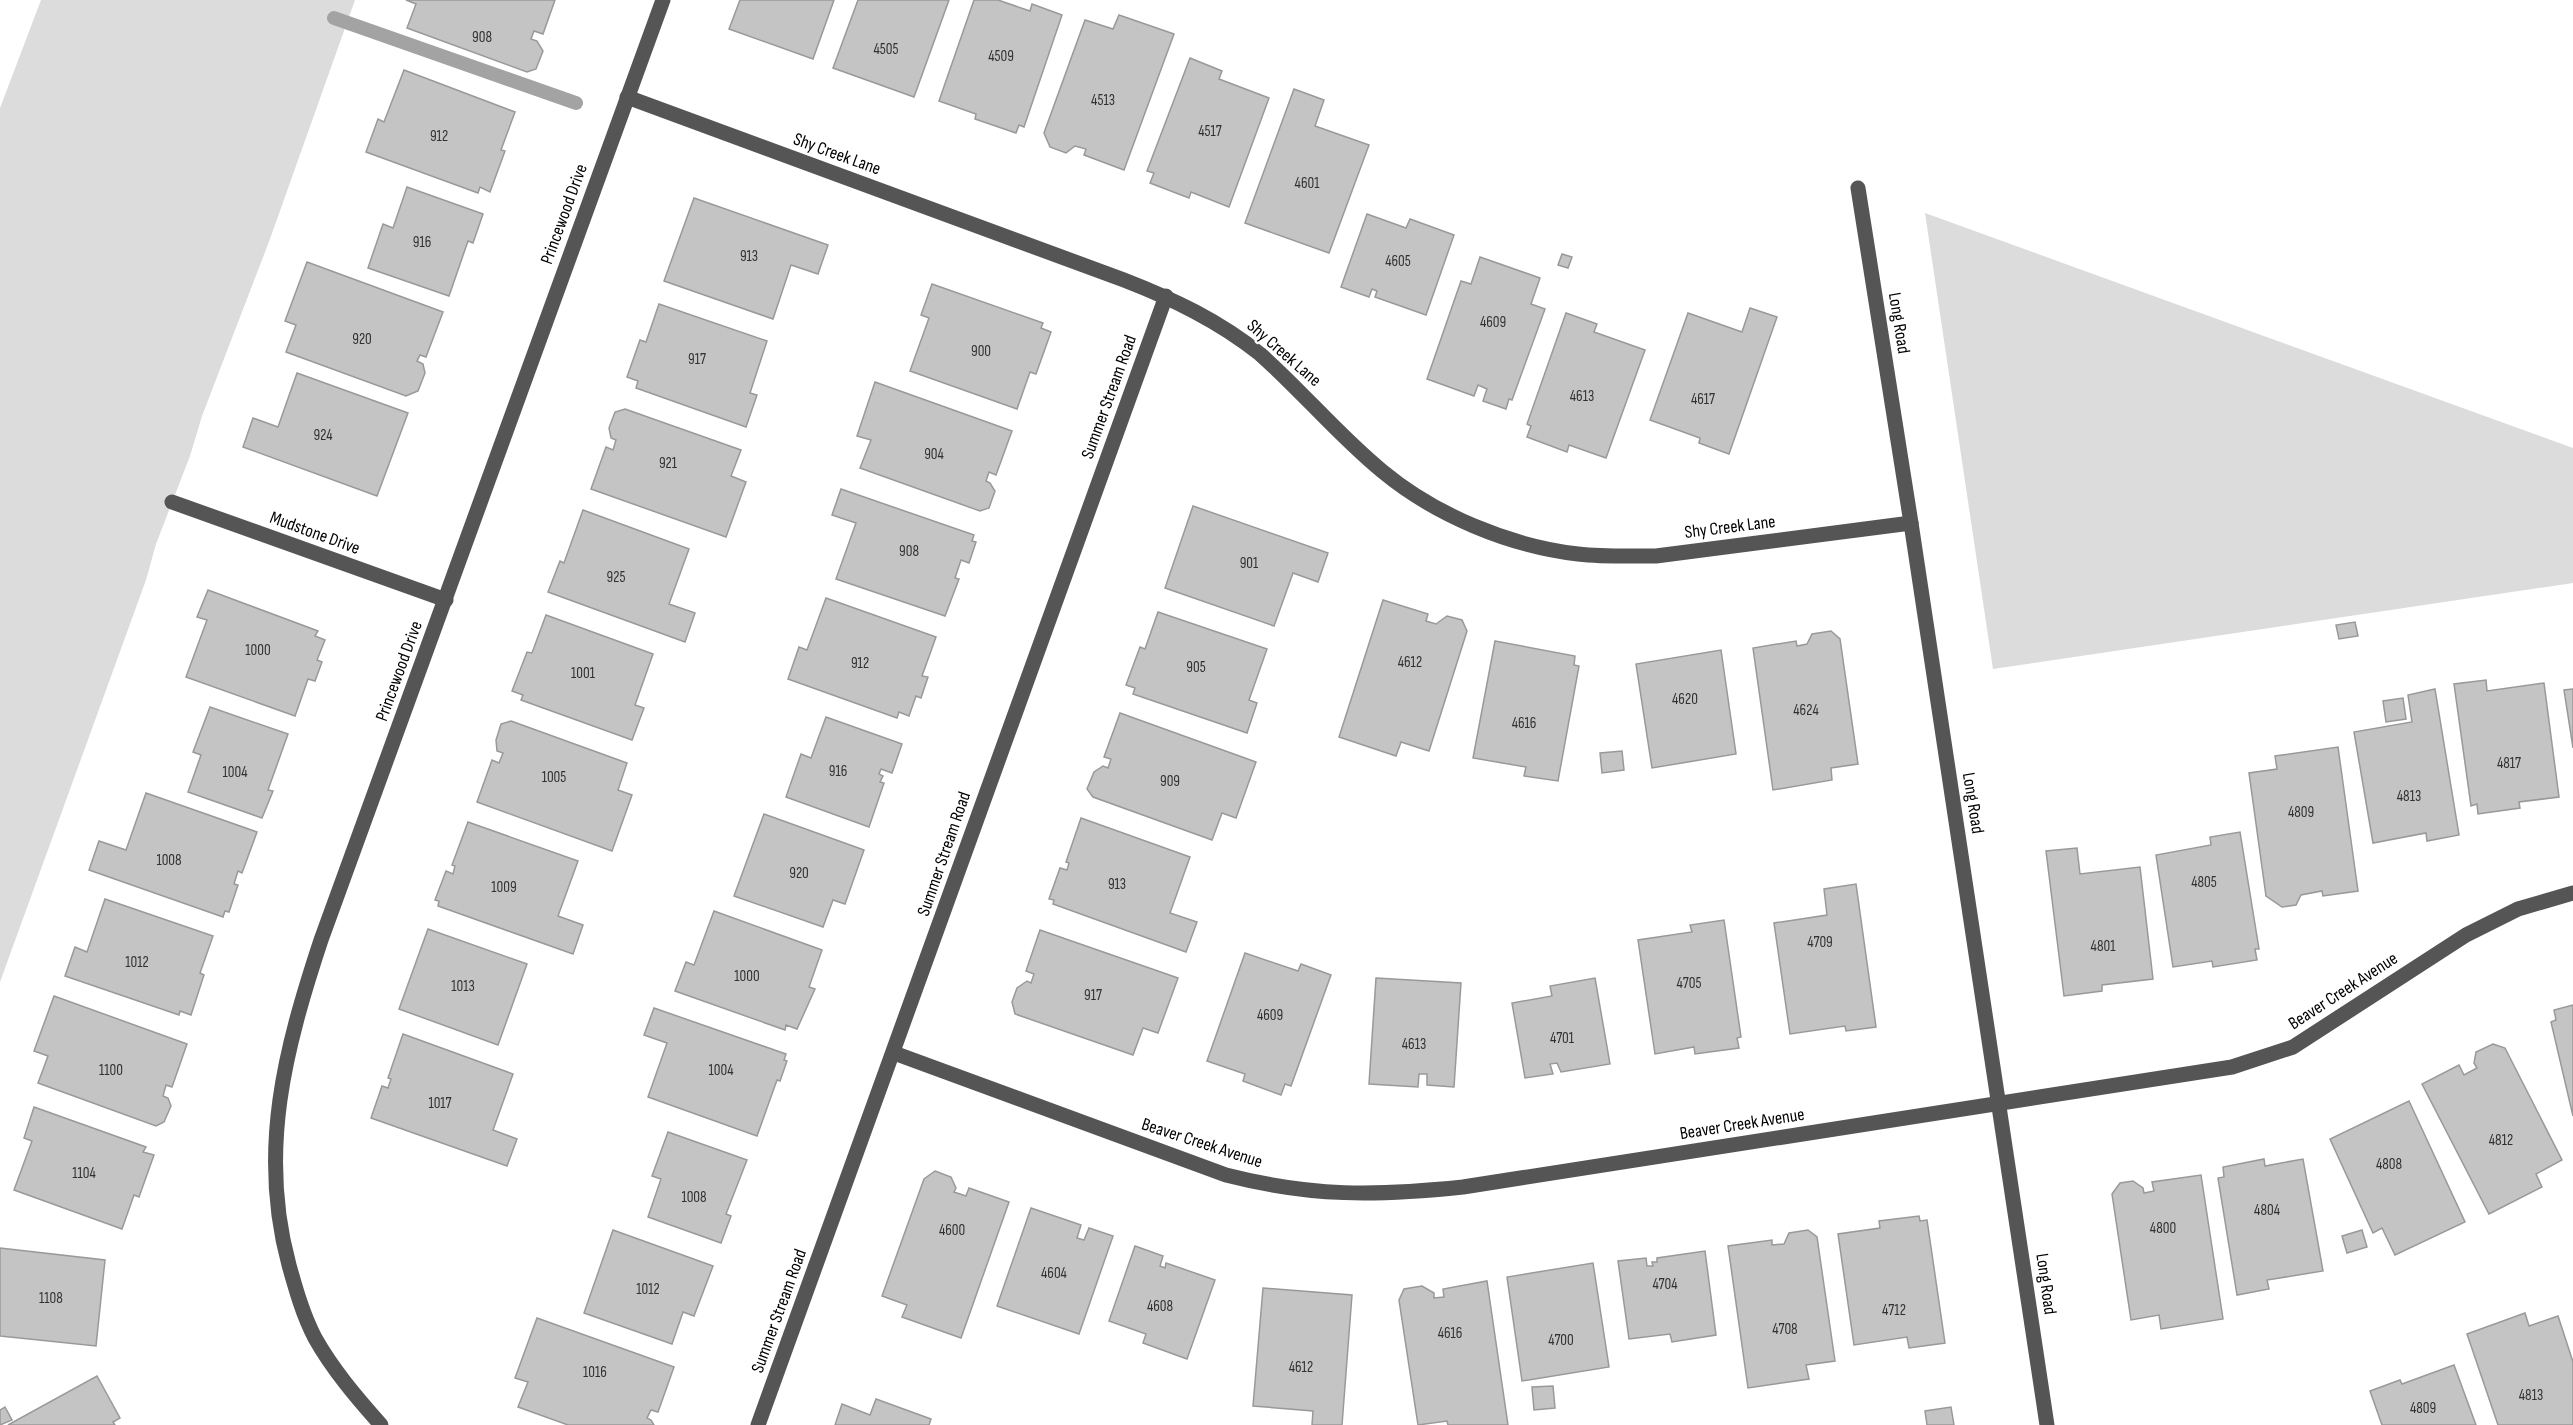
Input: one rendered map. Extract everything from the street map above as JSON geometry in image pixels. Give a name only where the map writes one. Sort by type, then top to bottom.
[{"type":"street","name":"Princewood Drive","points":[[381,1425],[332,1364],[302,1311],[284,1246],[274,1179],[275,1128],[282,1079],[302,997],[321,940],[663,0]]},
{"type":"street","name":"Shy Creek Lane","points":[[627,97],[1166,296],[1212,321],[1260,354],[1360,452],[1391,478],[1435,507],[1501,536],[1576,554],[1614,557],[1656,556],[1911,523]]},
{"type":"street","name":"Long Road","points":[[1858,188],[2047,1425]]},
{"type":"street","name":"Summer Stream Road","points":[[758,1425],[1166,296]]},
{"type":"street","name":"Mudstone Drive","points":[[171,502],[446,600]]},
{"type":"street","name":"Beaver Creek Avenue","points":[[894,1053],[1226,1175],[1278,1187],[1355,1195],[1385,1195],[1463,1187],[2232,1067],[2284,1050],[2322,1030],[2466,935],[2518,909],[2573,893]]},
{"type":"shaded area","points":[[41,0],[355,0],[270,239],[202,416],[190,456],[156,544],[146,580],[0,982],[0,108]]},
{"type":"shaded area","points":[[1925,213],[2573,448],[2573,583],[1993,669]]},
{"type":"building","points":[[406,0],[555,0],[543,34],[534,31],[531,39],[537,41],[543,51],[536,69],[527,72],[407,28],[416,4]]},
{"type":"building","points":[[740,0],[834,0],[813,59],[729,29]]},
{"type":"building","points":[[858,0],[949,0],[914,97],[833,68]]},
{"type":"building","points":[[974,0],[998,0],[1030,11],[1032,4],[1062,15],[1024,127],[1019,125],[1016,133],[975,119],[976,114],[939,101]]},
{"type":"building","points":[[1119,15],[1174,34],[1124,170],[1084,155],[1086,149],[1075,146],[1066,153],[1050,147],[1044,133],[1085,20],[1113,29]]},
{"type":"building","points":[[1190,58],[1222,71],[1219,79],[1269,98],[1229,207],[1191,192],[1189,198],[1150,183],[1154,173],[1147,171]]},
{"type":"building","points":[[404,70],[515,112],[501,150],[505,151],[490,192],[480,187],[478,193],[366,152],[378,119],[384,122]]},
{"type":"building","points":[[1294,89],[1324,100],[1315,126],[1369,145],[1329,253],[1245,223]]},
{"type":"building","points":[[407,187],[483,214],[473,243],[468,241],[449,296],[368,268],[383,224],[393,228]]},
{"type":"building","points":[[694,198],[828,245],[818,274],[791,265],[773,319],[664,281]]},
{"type":"building","points":[[1367,214],[1406,228],[1410,219],[1454,235],[1426,315],[1375,297],[1377,291],[1372,289],[1369,297],[1341,287]]},
{"type":"building","points":[[1562,254],[1572,257],[1568,268],[1558,265]]},
{"type":"building","points":[[1480,257],[1540,278],[1531,304],[1545,309],[1512,400],[1509,399],[1506,409],[1483,401],[1487,389],[1478,385],[1474,396],[1427,379],[1461,281],[1471,284]]},
{"type":"building","points":[[307,262],[443,312],[426,357],[420,355],[417,361],[423,364],[425,373],[418,391],[406,396],[286,352],[296,325],[285,321]]},
{"type":"building","points":[[932,284],[1043,323],[1041,328],[1051,332],[1036,374],[1030,372],[1017,409],[910,371],[929,318],[921,315]]},
{"type":"building","points":[[659,304],[767,341],[750,393],[757,395],[746,427],[636,388],[638,381],[627,377],[640,340],[646,342]]},
{"type":"building","points":[[1750,308],[1777,317],[1729,454],[1699,443],[1700,438],[1650,420],[1688,313],[1742,332]]},
{"type":"building","points":[[1566,313],[1597,324],[1594,332],[1645,350],[1606,458],[1569,445],[1567,452],[1527,437],[1531,426],[1527,424]]},
{"type":"building","points":[[297,373],[408,413],[377,496],[243,447],[253,418],[278,427]]},
{"type":"building","points":[[875,382],[1012,431],[996,475],[989,472],[986,481],[995,491],[989,508],[980,511],[860,468],[871,440],[857,436]]},
{"type":"building","points":[[625,409],[741,450],[731,476],[746,482],[726,537],[591,489],[606,447],[613,450],[616,440],[611,438],[609,428],[615,412]]},
{"type":"building","points":[[841,489],[974,535],[972,541],[976,542],[969,563],[961,560],[955,578],[959,579],[945,616],[836,579],[856,523],[832,515]]},
{"type":"building","points":[[1193,506],[1328,553],[1318,582],[1293,573],[1274,626],[1165,588]]},
{"type":"building","points":[[583,510],[689,549],[669,604],[695,613],[685,642],[548,592],[560,561],[564,563]]},
{"type":"building","points":[[208,590],[318,631],[315,636],[325,640],[317,660],[322,662],[315,681],[308,679],[295,716],[186,677],[207,620],[197,617]]},
{"type":"building","points":[[826,598],[936,637],[922,676],[928,677],[921,698],[916,696],[909,716],[899,712],[897,718],[788,679],[799,647],[807,650]]},
{"type":"building","points":[[1383,600],[1428,614],[1426,621],[1436,624],[1447,616],[1462,620],[1467,631],[1429,751],[1401,742],[1396,756],[1339,737]]},
{"type":"building","points":[[1158,612],[1267,649],[1249,700],[1257,703],[1247,733],[1133,694],[1135,688],[1126,685],[1140,647],[1145,649]]},
{"type":"building","points":[[546,615],[653,654],[635,705],[644,708],[632,740],[521,700],[523,695],[512,691],[527,652],[532,653]]},
{"type":"building","points":[[2355,622],[2358,636],[2339,639],[2336,625]]},
{"type":"building","points":[[1831,631],[1840,639],[1858,764],[1831,768],[1832,780],[1773,790],[1753,648],[1796,641],[1797,646],[1807,644],[1812,634]]},
{"type":"building","points":[[1495,641],[1575,656],[1574,665],[1579,666],[1558,781],[1524,776],[1526,767],[1473,758]]},
{"type":"building","points":[[1721,650],[1736,754],[1652,768],[1636,664]]},
{"type":"building","points":[[2486,680],[2487,691],[2544,683],[2559,797],[2519,802],[2520,808],[2478,814],[2477,804],[2471,806],[2454,684]]},
{"type":"building","points":[[2435,689],[2459,835],[2427,841],[2426,833],[2373,843],[2354,732],[2412,722],[2408,695]]},
{"type":"building","points":[[2573,689],[2573,748],[2564,690]]},
{"type":"building","points":[[2403,698],[2406,719],[2386,722],[2383,701]]},
{"type":"building","points":[[210,707],[288,734],[268,790],[273,791],[262,818],[188,792],[201,755],[193,752]]},
{"type":"building","points":[[1120,713],[1256,762],[1236,818],[1222,813],[1212,840],[1093,797],[1087,789],[1094,772],[1103,766],[1108,768],[1111,759],[1104,757]]},
{"type":"building","points":[[826,717],[902,744],[892,773],[881,769],[879,774],[883,776],[880,782],[884,783],[869,827],[786,797],[801,754],[811,758]]},
{"type":"building","points":[[511,721],[627,763],[618,790],[632,795],[612,851],[477,802],[492,760],[499,763],[503,753],[497,751],[496,740],[501,724]]},
{"type":"building","points":[[2338,747],[2358,891],[2323,896],[2322,891],[2301,895],[2296,905],[2282,907],[2266,896],[2249,773],[2277,769],[2275,756]]},
{"type":"building","points":[[1622,751],[1624,770],[1602,773],[1600,753]]},
{"type":"building","points":[[146,793],[257,832],[242,873],[238,871],[234,884],[238,885],[229,912],[225,911],[223,917],[89,870],[99,841],[126,850]]},
{"type":"building","points":[[764,814],[864,850],[845,904],[833,900],[823,927],[734,896]]},
{"type":"building","points":[[1081,818],[1190,857],[1170,913],[1197,922],[1186,952],[1053,904],[1054,900],[1049,899],[1060,868],[1067,870],[1069,863],[1066,862]]},
{"type":"building","points":[[468,822],[578,861],[558,916],[583,925],[573,954],[438,906],[439,901],[435,900],[446,871],[453,874],[455,866],[452,865]]},
{"type":"building","points":[[2240,832],[2259,949],[2255,949],[2257,960],[2213,967],[2212,961],[2173,967],[2156,855],[2211,845],[2210,837]]},
{"type":"building","points":[[2077,848],[2080,874],[2140,867],[2153,979],[2102,985],[2102,991],[2064,996],[2046,851]]},
{"type":"building","points":[[1856,884],[1876,1027],[1846,1031],[1845,1026],[1790,1034],[1774,923],[1827,915],[1824,889]]},
{"type":"building","points":[[105,899],[213,936],[200,973],[204,975],[191,1015],[180,1011],[179,1015],[65,976],[75,947],[87,952]]},
{"type":"building","points":[[714,911],[822,950],[809,987],[815,989],[797,1029],[786,1025],[785,1030],[675,991],[686,962],[694,965]]},
{"type":"building","points":[[1724,920],[1741,1037],[1737,1038],[1739,1048],[1695,1054],[1694,1047],[1655,1054],[1638,940],[1692,932],[1690,925]]},
{"type":"building","points":[[428,929],[527,964],[498,1045],[399,1009]]},
{"type":"building","points":[[1040,930],[1178,978],[1158,1033],[1143,1028],[1133,1055],[1015,1014],[1012,1002],[1017,988],[1027,981],[1031,983],[1034,974],[1026,971]]},
{"type":"building","points":[[1245,953],[1298,971],[1301,964],[1331,975],[1291,1086],[1285,1084],[1281,1095],[1243,1081],[1245,1074],[1207,1061]]},
{"type":"building","points":[[1376,978],[1461,983],[1454,1087],[1427,1085],[1427,1074],[1419,1074],[1418,1087],[1369,1084]]},
{"type":"building","points":[[1595,978],[1610,1064],[1561,1072],[1557,1063],[1550,1064],[1553,1074],[1525,1078],[1512,1003],[1552,996],[1550,986]]},
{"type":"building","points":[[54,996],[187,1044],[172,1087],[166,1085],[163,1096],[168,1098],[171,1106],[164,1122],[156,1126],[38,1083],[48,1056],[34,1051]]},
{"type":"building","points":[[2573,1005],[2573,1116],[2551,1022],[2556,1020],[2554,1010]]},
{"type":"building","points":[[654,1008],[786,1054],[784,1060],[787,1061],[780,1081],[777,1080],[757,1136],[648,1097],[667,1043],[644,1035]]},
{"type":"building","points":[[403,1034],[513,1074],[493,1130],[517,1139],[507,1166],[371,1118],[382,1086],[388,1088],[391,1079],[388,1078]]},
{"type":"building","points":[[2493,1044],[2505,1048],[2562,1160],[2536,1174],[2542,1187],[2489,1214],[2422,1084],[2459,1065],[2464,1075],[2477,1068],[2474,1063],[2476,1052]]},
{"type":"building","points":[[2409,1101],[2465,1222],[2395,1255],[2382,1228],[2373,1233],[2330,1139]]},
{"type":"building","points":[[34,1107],[146,1147],[143,1152],[154,1155],[139,1197],[134,1195],[122,1229],[14,1190],[32,1141],[24,1138]]},
{"type":"building","points":[[668,1132],[747,1160],[726,1214],[731,1216],[721,1243],[648,1217],[661,1179],[652,1176]]},
{"type":"building","points":[[2264,1159],[2265,1166],[2303,1159],[2323,1271],[2267,1280],[2269,1289],[2237,1295],[2218,1178],[2224,1177],[2223,1167]]},
{"type":"building","points":[[935,1171],[951,1177],[956,1188],[954,1192],[966,1196],[969,1188],[1009,1202],[961,1338],[902,1317],[907,1305],[882,1296],[924,1179]]},
{"type":"building","points":[[2201,1175],[2223,1319],[2161,1329],[2159,1315],[2131,1320],[2112,1194],[2120,1183],[2133,1181],[2143,1188],[2144,1193],[2154,1191],[2152,1182]]},
{"type":"building","points":[[1031,1208],[1081,1225],[1077,1238],[1084,1240],[1089,1228],[1113,1236],[1079,1334],[997,1306]]},
{"type":"building","points":[[1919,1216],[1920,1221],[1927,1220],[1945,1343],[1909,1348],[1907,1337],[1854,1345],[1838,1234],[1880,1228],[1879,1221]]},
{"type":"building","points":[[613,1230],[713,1266],[694,1316],[683,1312],[672,1344],[584,1313]]},
{"type":"building","points":[[1808,1230],[1817,1237],[1835,1361],[1806,1365],[1809,1379],[1748,1388],[1728,1246],[1772,1240],[1772,1245],[1784,1244],[1789,1233]]},
{"type":"building","points":[[2362,1230],[2367,1247],[2347,1253],[2342,1236]]},
{"type":"building","points":[[1135,1246],[1163,1256],[1160,1266],[1165,1268],[1166,1263],[1215,1280],[1187,1359],[1143,1343],[1146,1334],[1109,1321]]},
{"type":"building","points":[[0,1248],[105,1260],[96,1346],[0,1336]]},
{"type":"building","points":[[1705,1251],[1716,1335],[1672,1342],[1670,1334],[1629,1339],[1618,1261],[1646,1258],[1647,1266],[1653,1266],[1652,1262],[1657,1262],[1657,1258]]},
{"type":"building","points":[[1593,1263],[1609,1367],[1522,1381],[1507,1277]]},
{"type":"building","points":[[1487,1281],[1508,1425],[1448,1425],[1447,1421],[1418,1425],[1399,1300],[1404,1289],[1422,1286],[1434,1293],[1434,1298],[1444,1297],[1443,1289]]},
{"type":"building","points":[[1263,1288],[1352,1295],[1342,1425],[1312,1425],[1313,1411],[1253,1406]]},
{"type":"building","points":[[2525,1313],[2529,1326],[2558,1316],[2573,1362],[2573,1425],[2498,1425],[2467,1334]]},
{"type":"building","points":[[537,1318],[674,1367],[658,1412],[651,1410],[647,1418],[654,1425],[568,1425],[518,1407],[528,1382],[515,1378]]},
{"type":"building","points":[[2454,1365],[2476,1425],[2382,1425],[2370,1391],[2400,1380],[2402,1384]]},
{"type":"building","points":[[97,1376],[120,1418],[113,1422],[115,1425],[8,1425]]},
{"type":"building","points":[[1553,1386],[1555,1408],[1534,1410],[1532,1387]]},
{"type":"building","points":[[876,1399],[931,1419],[929,1425],[835,1425],[842,1404],[870,1415]]},
{"type":"building","points":[[5,1407],[12,1420],[0,1425],[0,1410]]},
{"type":"building","points":[[1951,1407],[1954,1425],[1927,1425],[1925,1411]]},
{"type":"waterway","points":[[334,18],[576,103]]}]
